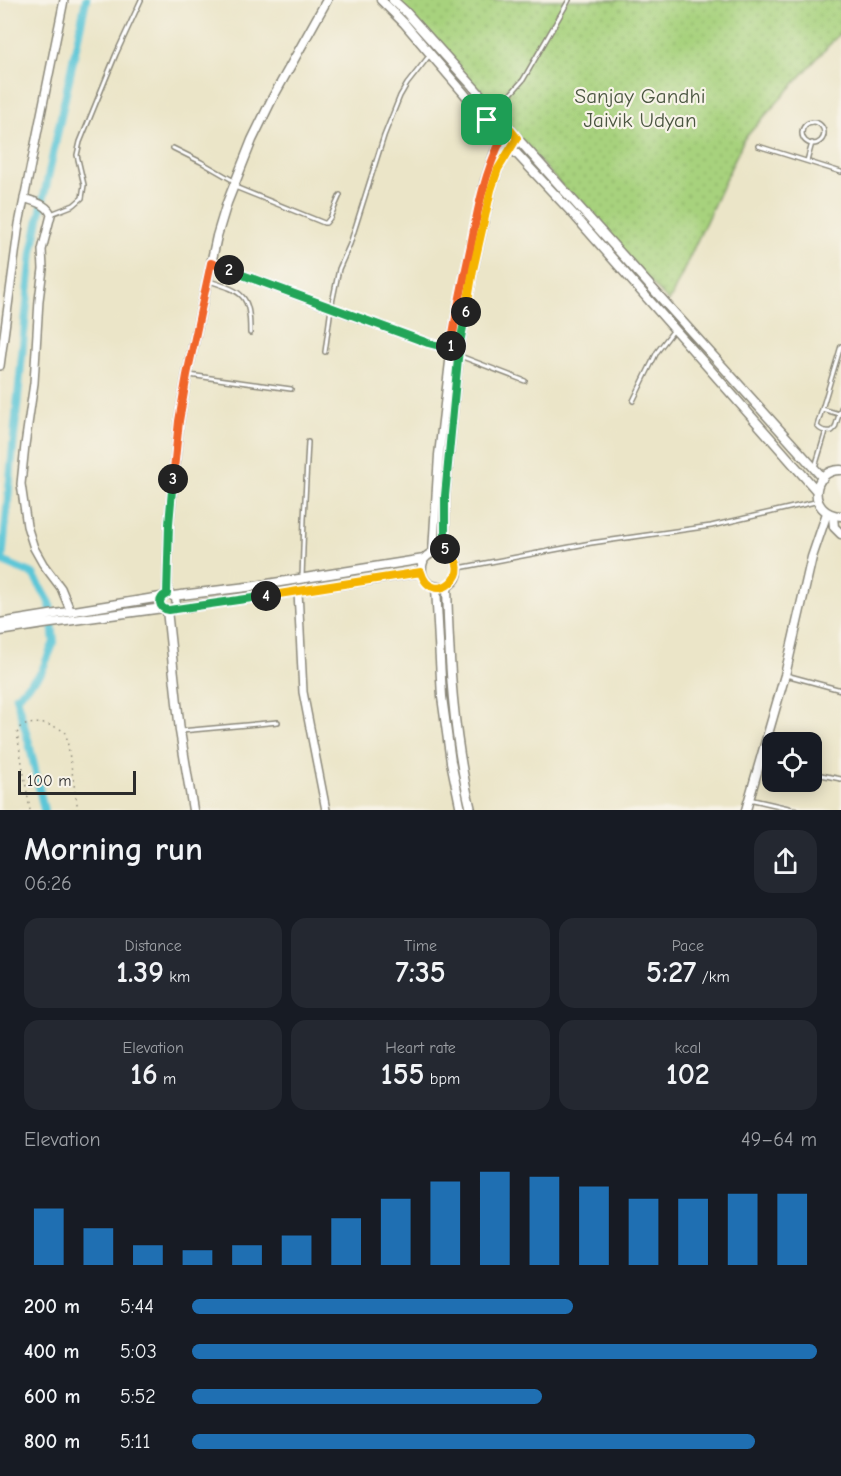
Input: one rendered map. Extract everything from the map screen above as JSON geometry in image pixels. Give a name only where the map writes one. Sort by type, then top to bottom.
[{"type":"street","points":[[0,366],[24,198],[64,0]]},
{"type":"street","points":[[193,810],[180,731],[167,609],[160,603],[167,595],[169,524],[179,421],[217,236],[234,184],[272,99],[327,0]]},
{"type":"street","points":[[381,0],[816,490]]},
{"type":"street","points":[[393,0],[823,478]]},
{"type":"street","points":[[433,552],[451,349],[461,293],[482,191],[495,152],[509,128]]},
{"type":"street","points":[[445,551],[445,496],[459,355],[473,270],[498,169],[517,138]]},
{"type":"street","points":[[24,198],[46,207],[51,214],[42,250],[34,383],[21,484],[25,517],[34,548],[37,556],[61,588],[67,615]]},
{"type":"street","points":[[211,263],[428,343],[451,349]]},
{"type":"street","points":[[834,515],[817,501],[816,490],[817,485],[828,472],[841,470]]},
{"type":"street","points":[[834,515],[834,527],[841,534]]},
{"type":"street","points":[[746,810],[785,675],[812,557],[834,515]]},
{"type":"street","points":[[445,551],[454,558],[458,569],[455,579],[447,586],[436,587],[426,582],[421,572],[421,565],[433,552],[445,551]]},
{"type":"street","points":[[0,631],[167,595],[255,586],[424,560]]},
{"type":"street","points":[[67,615],[167,609],[421,572]]},
{"type":"street","points":[[447,586],[448,638],[454,712],[471,810]]},
{"type":"street","points":[[436,587],[442,696],[451,762],[461,810]]},
{"type":"street","points":[[298,591],[303,692],[326,810]]},
{"type":"street","points":[[167,595],[176,601],[174,607],[167,609]]},
{"type":"street","points":[[0,623],[43,620]]},
{"type":"lane","points":[[51,214],[74,205],[82,198],[84,185],[77,155],[80,142],[141,0]]},
{"type":"lane","points":[[487,120],[523,80],[569,0]]},
{"type":"lane","points":[[325,352],[339,269],[350,244],[384,136],[400,96],[430,55]]},
{"type":"lane","points":[[815,122],[822,128],[823,135],[819,141],[812,143],[803,138],[802,131],[805,125],[815,122]]},
{"type":"lane","points":[[807,161],[812,143]]},
{"type":"lane","points":[[758,146],[841,172]]},
{"type":"lane","points":[[173,148],[201,162],[234,184],[324,223],[330,218],[340,195]]},
{"type":"lane","points":[[207,281],[233,289],[245,299],[250,314],[250,333]]},
{"type":"lane","points":[[633,401],[657,351],[674,329]]},
{"type":"lane","points":[[841,346],[817,426],[819,429],[832,431],[841,408]]},
{"type":"lane","points":[[459,355],[525,381]]},
{"type":"lane","points":[[187,375],[291,389]]},
{"type":"lane","points":[[822,409],[839,414]]},
{"type":"lane","points":[[814,469],[826,431]]},
{"type":"lane","points":[[303,579],[308,441]]},
{"type":"lane","points":[[458,569],[591,543],[711,526],[817,501]]},
{"type":"lane","points":[[785,675],[841,690]]},
{"type":"lane","points":[[180,731],[278,722]]},
{"type":"lane","points":[[822,776],[841,779]]},
{"type":"lane","points":[[749,799],[797,810]]},
{"type":"path","points":[[30,810],[17,738],[20,728],[24,725],[39,723],[66,733],[78,810]]},
{"type":"green space","name":"Sanjay Gandhi Jaivik Udyan","points":[[391,0],[841,0],[841,32],[744,139],[669,302]]},
{"type":"waterway","points":[[44,810],[16,697],[41,673],[54,642],[50,603],[33,574],[2,561],[32,252],[86,0]]},
{"type":"route","points":[[496,112],[517,138],[498,169],[491,190],[459,348],[445,496],[445,551],[457,563],[455,579],[447,586],[436,587],[426,582],[421,572],[166,610],[161,606],[160,600],[167,594],[169,524],[179,421],[211,263],[428,343],[451,349],[480,201],[495,152],[502,138],[487,120],[496,112]]}]
